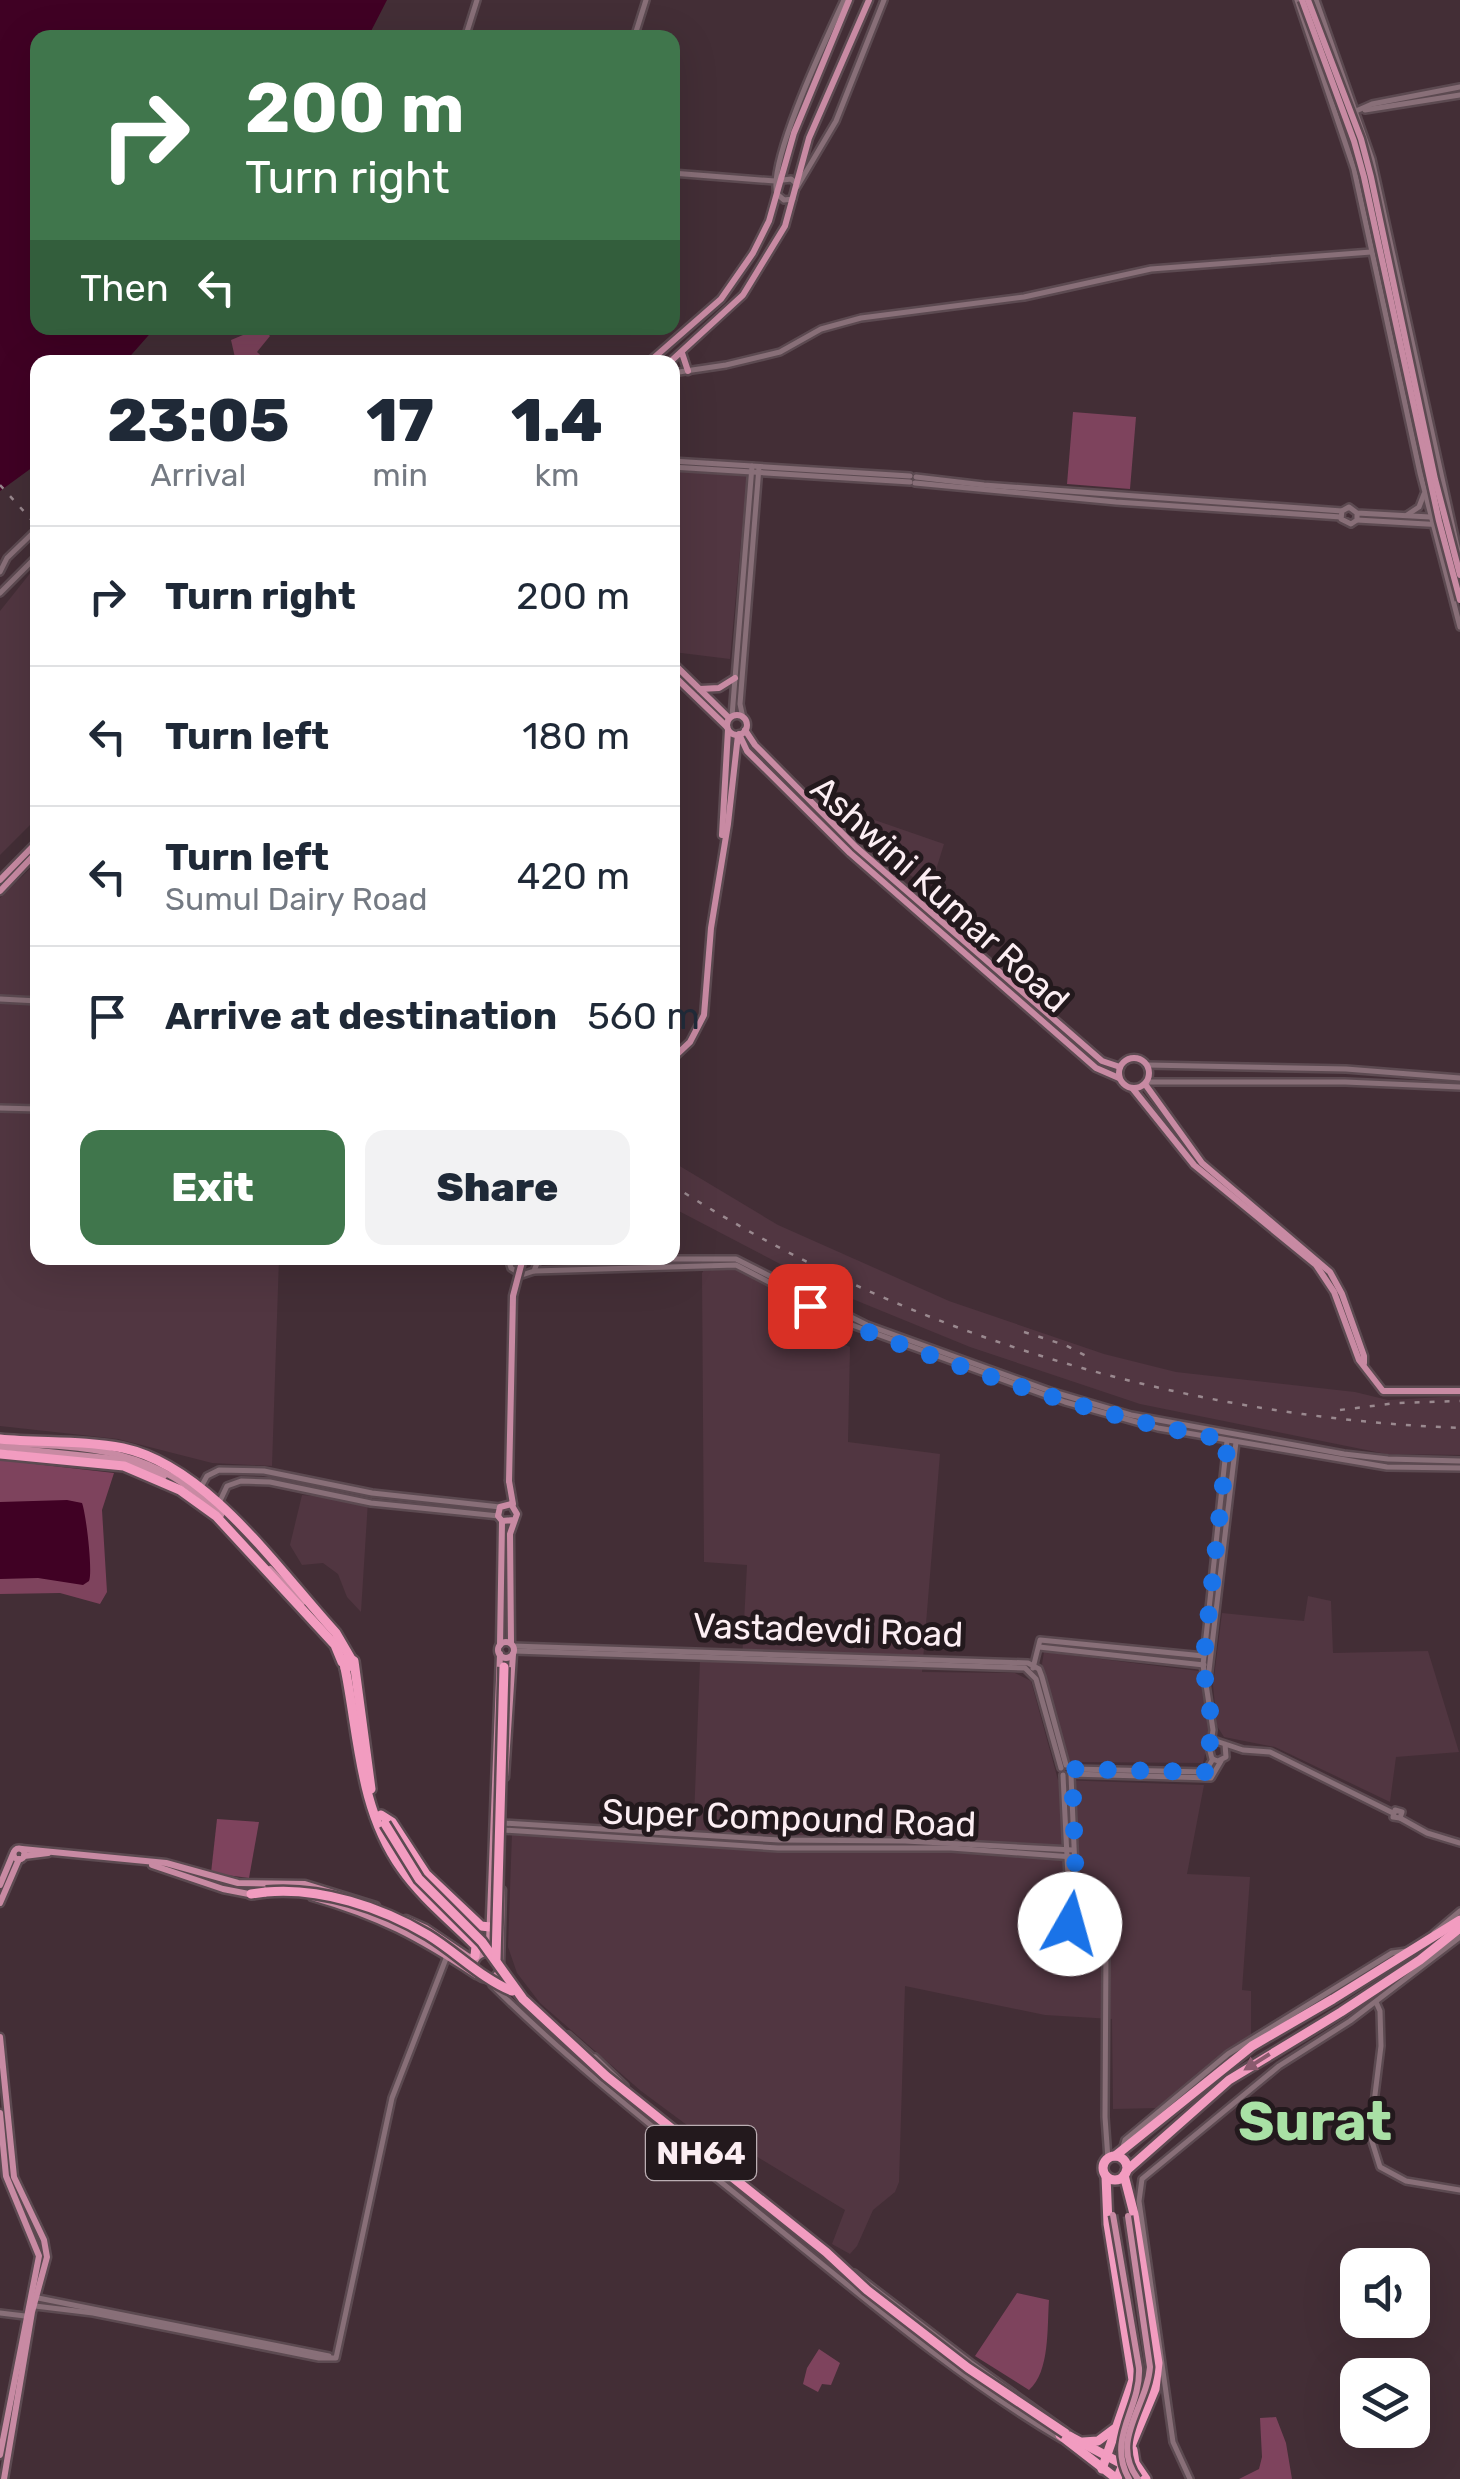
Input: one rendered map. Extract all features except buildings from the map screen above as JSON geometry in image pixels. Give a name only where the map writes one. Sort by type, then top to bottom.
[{"type":"highway","name":"NH64","points":[[0,1446],[129,1450],[198,1493],[216,1509],[338,1644],[348,1663],[381,1821],[405,1869],[479,1945],[512,1991],[614,2089],[965,2371],[1067,2438],[1124,2465]]},
{"type":"highway","name":"NH64","points":[[0,1446],[124,1466],[198,1493]]},
{"type":"highway","points":[[499,1964],[498,1816],[507,1652]]},
{"type":"highway","name":"NH64","points":[[381,1821],[419,1879],[466,1924],[523,1999],[546,2022],[854,2279],[1117,2479],[1155,2389],[1158,2363],[1124,2161],[1115,2156]]},
{"type":"highway","points":[[479,1955],[476,1946],[402,1871],[381,1821],[392,1822],[426,1874],[480,1926],[490,1926]]},
{"type":"highway","points":[[251,1894],[306,1890],[380,1913],[428,1935],[512,1991]]},
{"type":"highway","points":[[1102,2469],[1133,2380],[1103,2168],[1252,2046],[1334,1999],[1406,1951],[1457,1929]]},
{"type":"highway","points":[[1107,2182],[1125,2177],[1230,2080],[1421,1962],[1457,1929]]},
{"type":"highway","points":[[1067,2438],[1092,2442],[1105,2437],[1121,2415]]},
{"type":"highway","points":[[1134,2438],[1132,2456],[1142,2479]]},
{"type":"main road","points":[[680,335],[720,300],[739,276],[770,220],[794,133],[846,0]]},
{"type":"main road","points":[[678,355],[743,295],[784,226],[809,138],[869,0]]},
{"type":"main road","points":[[1306,0],[1371,177],[1435,479],[1460,575]]},
{"type":"main road","points":[[1306,0],[1364,177],[1460,600]]},
{"type":"main road","points":[[657,355],[680,335]]},
{"type":"main road","points":[[682,352],[688,371]]},
{"type":"main road","points":[[680,670],[729,723],[725,823],[710,928],[704,1015],[680,1052]]},
{"type":"main road","points":[[699,689],[719,688],[735,678]]},
{"type":"main road","points":[[680,681],[741,733]]},
{"type":"main road","points":[[725,823],[744,718],[729,723]]},
{"type":"main road","name":"Ashwini Kumar Road","points":[[741,733],[856,847],[1102,1060],[1120,1067]]},
{"type":"main road","name":"Ashwini Kumar Road","points":[[741,733],[748,751],[850,854],[1096,1068],[1119,1078]]},
{"type":"main road","points":[[0,890],[30,851]]},
{"type":"main road","points":[[0,880],[30,858]]},
{"type":"main road","points":[[1336,1290],[1312,1261],[1194,1165],[1119,1078],[1120,1067],[1131,1058],[1140,1059],[1147,1066],[1146,1083],[1202,1163],[1330,1272],[1336,1290],[1358,1360],[1379,1388],[1387,1393],[1460,1391]]},
{"type":"main road","points":[[1132,1089],[1146,1083]]},
{"type":"main road","points":[[148,1863],[222,1889],[304,1895],[333,1903],[378,1918],[424,1940],[487,1980],[497,1976],[510,1534],[517,1514],[509,1481],[513,1296],[520,1265]]},
{"type":"main road","points":[[476,1975],[473,1967],[489,1942],[507,1652],[501,1512],[509,1481]]},
{"type":"main road","points":[[501,1512],[514,1506]]},
{"type":"main road","points":[[216,1509],[338,1644]]},
{"type":"main road","points":[[501,1512],[514,1520]]},
{"type":"main road","points":[[20,1855],[49,1853],[148,1863],[189,1868],[238,1883],[316,1886],[370,1903],[426,1928],[469,1957],[495,1956],[499,1964]]},
{"type":"main road","points":[[0,1885],[20,1855]]},
{"type":"main road","points":[[0,1903],[20,1855]]},
{"type":"main road","points":[[0,2037],[14,2177],[44,2240],[47,2256],[4,2479]]},
{"type":"main road","points":[[0,2113],[6,2176],[39,2256],[0,2455]]},
{"type":"main road","points":[[1125,2177],[1150,2367],[1126,2446],[1130,2468],[1142,2479]]},
{"type":"main road","points":[[1107,2182],[1139,2368],[1138,2389],[1119,2446],[1129,2479]]},
{"type":"main road","points":[[1124,2465],[1142,2479]]},
{"type":"street","points":[[468,30],[477,0]]},
{"type":"street","points":[[637,30],[646,0]]},
{"type":"street","points":[[777,194],[784,200],[795,192],[836,121],[884,0]]},
{"type":"street","points":[[1306,0],[1359,111],[1388,224],[1460,560]]},
{"type":"street","points":[[1306,0],[1354,169],[1424,492],[1460,626]]},
{"type":"street","points":[[1336,116],[1460,91]]},
{"type":"street","points":[[680,174],[791,179],[795,192]]},
{"type":"street","points":[[680,372],[780,352],[821,329],[861,318],[1024,296],[1150,269],[1370,252]]},
{"type":"street","points":[[680,464],[913,479],[1116,502],[1341,514],[1350,507],[1357,517],[1415,524],[1450,521]]},
{"type":"street","points":[[729,723],[755,469]]},
{"type":"street","points":[[744,718],[740,704],[755,469]]},
{"type":"street","points":[[1404,516],[1419,507],[1424,492]]},
{"type":"street","points":[[1341,514],[1349,524],[1357,517],[1404,516],[1432,521]]},
{"type":"street","points":[[1415,524],[1436,537]]},
{"type":"street","points":[[0,572],[7,558],[30,536]]},
{"type":"street","points":[[0,593],[30,563]]},
{"type":"street","points":[[0,999],[30,1001]]},
{"type":"street","points":[[1147,1066],[1346,1069],[1460,1078]]},
{"type":"street","points":[[1146,1083],[1345,1082],[1460,1087]]},
{"type":"street","points":[[0,1108],[30,1109]]},
{"type":"street","points":[[680,1259],[736,1259],[867,1325],[961,1360],[1130,1415],[1228,1437]]},
{"type":"street","points":[[510,1265],[518,1274],[736,1265],[852,1325],[1065,1402],[1158,1428],[1388,1466],[1460,1464]]},
{"type":"street","points":[[534,1271],[537,1265]]},
{"type":"street","points":[[1212,1759],[1208,1753],[1213,1730],[1203,1665],[1228,1437]]},
{"type":"street","points":[[1207,1682],[1212,1666],[1236,1438]]},
{"type":"street","points":[[198,1493],[208,1476],[219,1470],[264,1471],[372,1493],[501,1512]]},
{"type":"street","points":[[216,1509],[227,1486],[251,1480],[371,1504],[501,1512]]},
{"type":"street","points":[[1039,1643],[1212,1657]]},
{"type":"street","points":[[1039,1643],[1212,1666]]},
{"type":"street","points":[[1039,1643],[1032,1668],[1042,1677],[1067,1771],[1076,1920]]},
{"type":"street","name":"Vastadevdi Road","points":[[507,1652],[1032,1668]]},
{"type":"street","points":[[1067,1771],[1209,1779],[1224,1758],[1222,1743],[1213,1730]]},
{"type":"street","points":[[1211,1744],[1270,1752],[1393,1813],[1400,1810],[1400,1818],[1427,1833],[1460,1843]]},
{"type":"street","points":[[1212,1759],[1244,1750]]},
{"type":"street","points":[[1067,1771],[1205,1772],[1212,1759]]},
{"type":"street","points":[[1067,1771],[1065,1853],[1076,1920]]},
{"type":"street","name":"Super Compound Road","points":[[503,1826],[779,1840],[924,1842],[1073,1853]]},
{"type":"street","points":[[1429,1938],[1460,1911]]},
{"type":"street","points":[[1076,1920],[1097,1928],[1106,1948],[1104,2116],[1115,2156]]},
{"type":"street","points":[[36,2302],[336,2358],[392,2098],[447,1956]]},
{"type":"street","points":[[1190,2479],[1173,2442],[1139,2201],[1142,2179],[1279,2066],[1376,2002],[1421,1962]]},
{"type":"street","points":[[487,1980],[557,2048],[844,2284],[963,2373],[1067,2438],[1071,2432],[851,2270],[686,2138],[527,1998],[499,1964]]},
{"type":"street","points":[[1376,2002],[1381,2046],[1370,2135],[1380,2167],[1406,2182],[1460,2190]]},
{"type":"street","points":[[0,2313],[25,2316]]},
{"type":"shaded area","points":[[0,0],[387,0],[372,30],[30,30],[30,335],[149,335],[131,355],[30,355],[30,469],[0,491]]},
{"type":"shaded area","points":[[243,335],[270,336],[257,352],[260,355],[234,355],[231,340]]},
{"type":"shaded area","points":[[1073,412],[1136,417],[1130,489],[1067,484]]},
{"type":"shaded area","points":[[680,471],[747,476],[730,659],[680,653]]},
{"type":"shaded area","points":[[30,574],[30,825],[0,855],[0,611]]},
{"type":"shaded area","points":[[866,817],[944,844],[930,889],[861,841]]},
{"type":"shaded area","points":[[30,869],[30,1265],[279,1265],[272,1466],[212,1463],[118,1439],[0,1426],[0,898]]},
{"type":"shaded area","points":[[680,1166],[778,1225],[949,1301],[1104,1354],[1176,1372],[1355,1392],[1388,1400],[1460,1396],[1460,1455],[1386,1454],[1140,1404],[970,1347],[828,1289],[680,1212]]},
{"type":"shaded area","points":[[732,1265],[821,1314],[815,1331],[850,1347],[848,1442],[940,1454],[922,1672],[1015,1673],[1031,1681],[1058,1780],[1204,1785],[1187,1874],[1250,1877],[1242,1990],[1251,1991],[1251,2038],[1160,2108],[1113,2109],[1112,2019],[1045,2015],[905,1986],[899,2182],[895,2192],[873,2210],[850,2254],[832,2244],[845,2210],[736,2144],[730,2157],[641,2091],[540,2003],[517,1973],[508,1947],[512,1833],[693,1845],[700,1660],[742,1660],[747,1565],[704,1562],[702,1273],[706,1267]]},
{"type":"shaded area","points":[[0,1460],[114,1473],[102,1510],[107,1592],[100,1604],[60,1593],[0,1594]]},
{"type":"shaded area","points":[[302,1495],[368,1501],[361,1612],[347,1597],[338,1574],[323,1563],[302,1565],[290,1545]]},
{"type":"shaded area","points":[[0,1502],[82,1503],[84,1509],[89,1581],[83,1585],[38,1578],[0,1579]]},
{"type":"shaded area","points":[[1308,1596],[1331,1601],[1333,1653],[1428,1651],[1459,1752],[1396,1757],[1390,1802],[1275,1747],[1224,1737],[1217,1726],[1213,1685],[1222,1613],[1304,1621]]},
{"type":"shaded area","points":[[1044,1652],[1199,1671],[1210,1734],[1203,1763],[1070,1762],[1042,1664]]},
{"type":"shaded area","points":[[217,1819],[259,1822],[249,1878],[211,1873]]},
{"type":"shaded area","points":[[1017,2293],[1049,2300],[1044,2361],[1029,2390],[975,2356]]},
{"type":"shaded area","points":[[819,2349],[840,2363],[831,2385],[822,2384],[818,2392],[803,2384],[807,2368]]},
{"type":"shaded area","points":[[1276,2417],[1286,2443],[1292,2479],[1239,2479],[1259,2469],[1260,2418]]},
{"type":"railway","points":[[0,485],[30,518]]},
{"type":"railway","points":[[680,1190],[761,1238],[855,1285],[951,1325],[1050,1359],[1151,1386],[1253,1406],[1356,1421],[1460,1428]]},
{"type":"railway","points":[[1024,1332],[1090,1358]]},
{"type":"railway","points":[[1340,1410],[1460,1401]]},
{"type":"district","name":"Surat","points":[[1315,2121]]},
{"type":"route","points":[[810,1306],[921,1352],[1065,1402],[1158,1428],[1228,1440],[1203,1665],[1213,1730],[1208,1750],[1211,1766],[1205,1772],[1072,1769],[1077,1916],[1070,1917],[1070,1924]]}]
